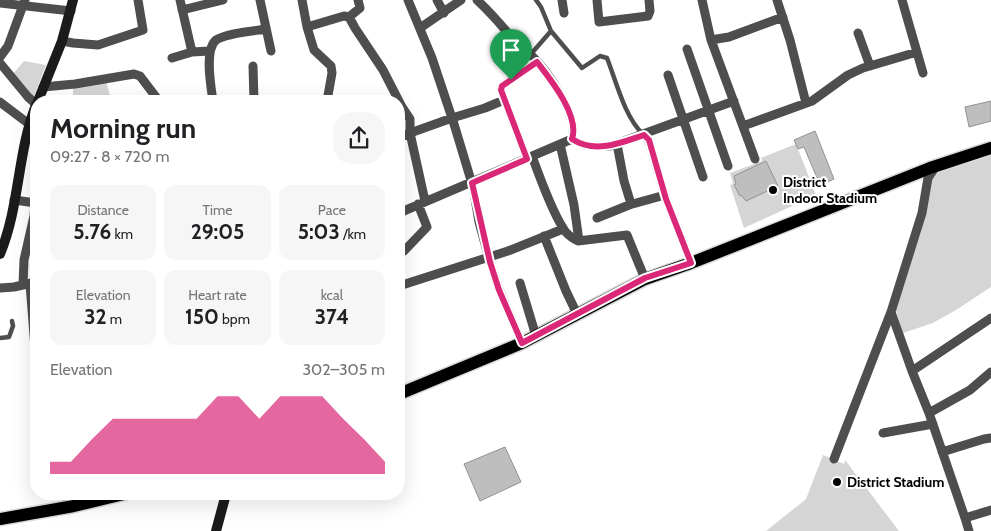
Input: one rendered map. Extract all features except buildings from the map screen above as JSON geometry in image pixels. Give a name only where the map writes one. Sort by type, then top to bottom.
[{"type":"main road","points":[[405,392],[522,343],[645,278],[691,263],[936,166],[991,148]]},
{"type":"main road","points":[[0,519],[99,500]]},
{"type":"street","points":[[41,95],[62,41],[73,0]]},
{"type":"street","points":[[62,41],[98,45],[143,30],[138,0]]},
{"type":"street","points":[[180,0],[192,52]]},
{"type":"street","points":[[182,10],[222,0]]},
{"type":"street","points":[[260,0],[271,51]]},
{"type":"street","points":[[302,0],[314,50],[331,66],[332,73],[328,95]]},
{"type":"street","points":[[307,27],[344,16],[349,17],[360,8],[358,0]]},
{"type":"street","points":[[408,0],[452,118],[472,183],[488,257],[499,290],[522,343]]},
{"type":"street","points":[[438,0],[444,12]]},
{"type":"street","points":[[420,28],[461,0]]},
{"type":"street","points":[[477,0],[521,47],[531,54],[560,92],[572,122],[574,132],[572,139]]},
{"type":"street","points":[[562,0],[564,13]]},
{"type":"street","points":[[597,0],[598,22],[648,16],[650,11],[649,0]]},
{"type":"street","points":[[702,0],[711,40],[755,159]]},
{"type":"street","points":[[777,0],[806,103]]},
{"type":"street","points":[[902,0],[923,73]]},
{"type":"street","points":[[0,3],[25,2],[71,11]]},
{"type":"street","points":[[0,57],[8,46],[25,2]]},
{"type":"street","points":[[349,17],[390,81],[396,95]]},
{"type":"street","points":[[711,40],[729,37],[783,17]]},
{"type":"street","points":[[212,95],[209,51],[212,45],[224,37],[266,29]]},
{"type":"street","points":[[858,33],[870,66]]},
{"type":"street","points":[[687,49],[707,111],[728,166]]},
{"type":"street","points":[[172,58],[192,52],[209,51]]},
{"type":"street","points":[[743,126],[806,103],[830,89],[848,75],[870,66],[917,52]]},
{"type":"street","points":[[537,62],[502,86],[501,90],[563,229],[571,237],[579,241],[627,235],[645,278]]},
{"type":"street","points":[[0,63],[30,101]]},
{"type":"street","points":[[253,66],[254,95]]},
{"type":"street","points":[[43,88],[134,74],[140,76],[154,95]]},
{"type":"street","points":[[668,75],[702,177]]},
{"type":"street","points":[[405,135],[504,100]]},
{"type":"street","points":[[572,139],[581,145],[595,147],[617,144],[734,101]]},
{"type":"street","points":[[0,102],[30,110]]},
{"type":"street","points":[[405,112],[410,119],[410,133],[421,203],[427,227],[405,248]]},
{"type":"street","points":[[0,254],[30,127]]},
{"type":"street","points":[[644,135],[649,140],[665,195],[691,263]]},
{"type":"street","points":[[405,210],[572,139]]},
{"type":"street","points":[[560,144],[574,205],[579,241]]},
{"type":"street","points":[[617,144],[624,181],[631,204]]},
{"type":"street","points":[[834,459],[891,312],[922,213],[928,178],[936,166]]},
{"type":"street","points":[[598,218],[631,204],[665,195]]},
{"type":"street","points":[[14,200],[30,202]]},
{"type":"street","points":[[405,284],[488,257],[563,229]]},
{"type":"street","points":[[0,288],[30,284],[24,260],[30,234]]},
{"type":"street","points":[[544,236],[566,292],[577,314]]},
{"type":"street","points":[[520,283],[536,336]]},
{"type":"street","points":[[891,312],[933,424],[969,531]]},
{"type":"street","points":[[912,371],[991,318]]},
{"type":"street","points":[[929,413],[970,390],[991,372]]},
{"type":"street","points":[[883,433],[933,424]]},
{"type":"street","points":[[942,452],[991,438]]},
{"type":"street","points":[[216,531],[224,500]]},
{"type":"street","points":[[965,518],[991,510]]},
{"type":"lane","points":[[536,0],[551,31],[582,68],[600,56],[607,58],[627,110],[636,128],[644,135]]},
{"type":"lane","points":[[531,54],[551,31]]},
{"type":"lane","points":[[0,338],[9,337],[13,326],[12,321]]},
{"type":"shaded area","points":[[24,61],[46,65],[35,95],[30,96],[12,75]]},
{"type":"shaded area","points":[[106,81],[110,95],[73,95],[73,88]]},
{"type":"shaded area","name":"District Indoor Stadium","points":[[796,144],[816,195],[744,228],[730,185],[733,184],[730,173],[762,161],[761,158]]},
{"type":"shaded area","points":[[991,152],[991,287],[933,323],[903,333],[894,304],[920,235],[930,179],[937,171]]},
{"type":"shaded area","name":"District Stadium","points":[[823,455],[844,464],[845,460],[899,531],[766,531],[806,499]]},
{"type":"place","name":"District Indoor Stadium","points":[[773,190]]},
{"type":"place","name":"District Stadium","points":[[837,482]]},
{"type":"route","points":[[537,62],[560,92],[572,122],[574,132],[572,139],[581,145],[595,147],[610,146],[644,135],[649,140],[666,199],[691,263],[645,278],[522,343],[499,290],[490,262],[479,222],[472,183],[527,159],[502,96],[502,86],[511,80],[537,62]]}]
